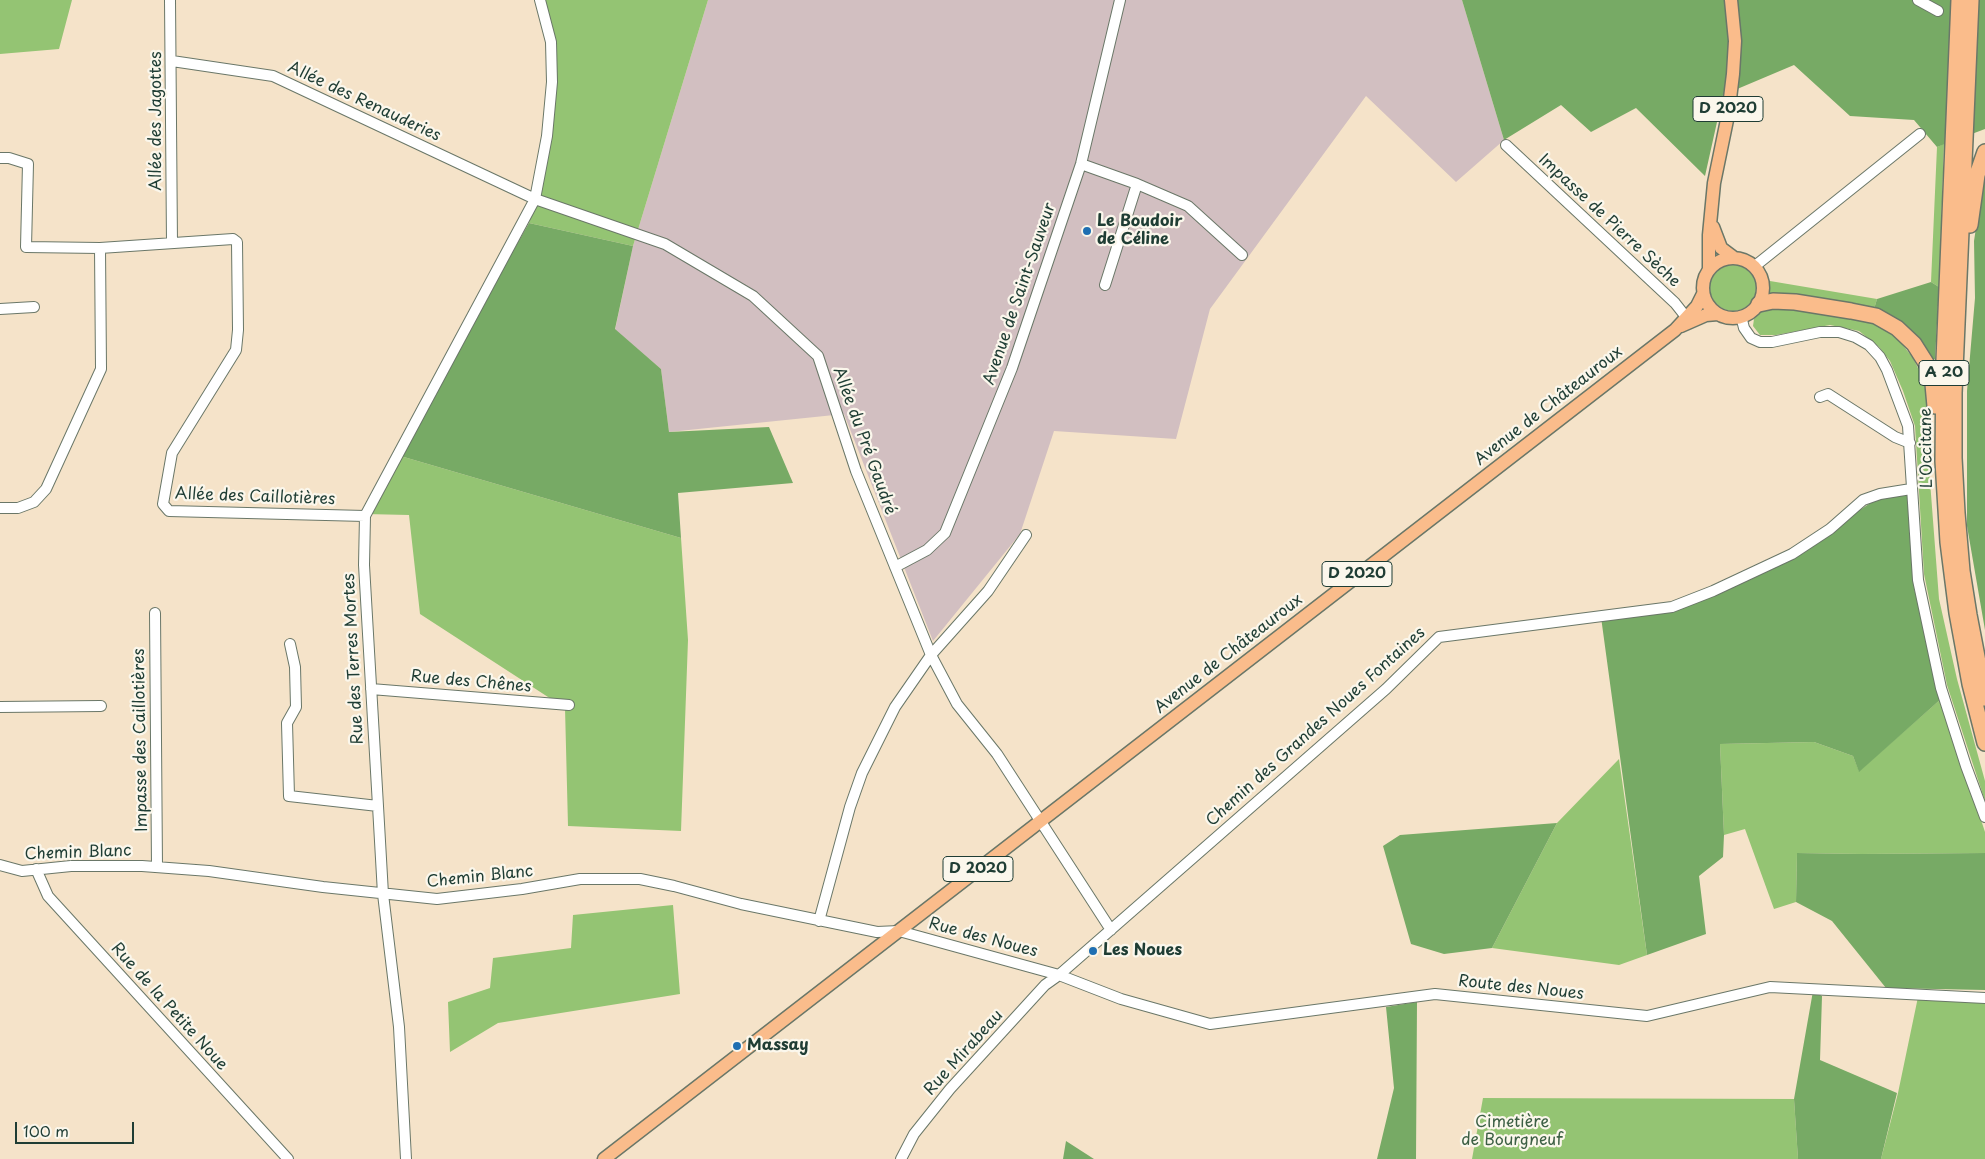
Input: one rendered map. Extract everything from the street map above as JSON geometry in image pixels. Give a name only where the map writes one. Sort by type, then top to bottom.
[{"type":"highway","name":"L'Occitane","points":[[1959,0],[1944,360],[1943,461],[1948,542],[1957,613],[1970,684],[1985,743]]},
{"type":"highway","name":"L'Occitane","points":[[1971,0],[1954,393],[1957,513],[1969,616],[1985,698]]},
{"type":"highway","points":[[1959,280],[1966,252],[1977,175],[1985,152]]},
{"type":"highway","points":[[1759,304],[1772,301],[1795,302],[1851,311],[1876,316],[1897,328],[1914,344],[1926,363],[1933,384],[1937,445],[1943,461]]},
{"type":"main road","name":"D 2020","points":[[1710,268],[1714,183],[1728,115],[1733,74],[1735,40],[1731,0]]},
{"type":"main road","name":"D 2020","points":[[1711,217],[1715,236],[1721,248],[1733,258]]},
{"type":"main road","points":[[1733,258],[1744,259],[1755,266],[1762,280],[1763,292],[1759,304],[1751,312],[1731,318],[1718,314],[1709,306],[1703,294],[1703,279],[1710,268],[1720,261],[1733,258]]},
{"type":"main road","name":"D 2020","points":[[1688,320],[1703,294]]},
{"type":"main road","name":"D 2020","points":[[1688,320],[1718,314]]},
{"type":"main road","name":"Avenue de Châteauroux","points":[[898,931],[1688,320]]},
{"type":"main road","name":"D 2020","points":[[604,1159],[898,931]]},
{"type":"street","name":"Allée des Jagottes","points":[[170,0],[172,242]]},
{"type":"street","name":"Rue des Terres Mortes","points":[[406,1159],[399,1027],[383,894],[364,565],[365,516],[536,199],[547,136],[552,82],[551,42],[540,0]]},
{"type":"street","name":"Avenue de Saint-Sauveur","points":[[895,567],[927,550],[945,533],[1012,368],[1081,164],[1120,0]]},
{"type":"street","points":[[1918,0],[1938,11]]},
{"type":"street","name":"Allée des Renauderies","points":[[172,61],[273,76],[536,199]]},
{"type":"street","points":[[1755,266],[1920,134]]},
{"type":"street","name":"Impasse de Pierre Sèche","points":[[1506,145],[1675,303],[1688,320]]},
{"type":"street","points":[[0,158],[9,158],[28,164],[26,247],[100,248],[172,242]]},
{"type":"street","points":[[1081,164],[1138,184],[1188,206],[1242,255]]},
{"type":"street","points":[[1105,285],[1138,184]]},
{"type":"street","name":"Allée du Pré Gaudré","points":[[536,199],[665,244],[753,296],[818,356],[856,471],[931,655],[957,704],[997,754],[1110,930]]},
{"type":"street","name":"Allée des Caillotières","points":[[172,242],[233,239],[236,242],[238,330],[236,350],[172,453],[163,504],[169,511],[365,516]]},
{"type":"street","points":[[0,508],[18,508],[34,502],[46,489],[101,369],[100,248]]},
{"type":"street","points":[[0,309],[34,307]]},
{"type":"street","points":[[1741,316],[1744,328],[1751,338],[1760,342],[1772,342],[1820,332],[1839,332],[1855,337],[1869,345],[1880,357],[1887,370],[1906,417],[1910,443],[1911,489],[1918,580],[1941,688],[1966,766],[1985,817]]},
{"type":"street","points":[[1820,397],[1828,394],[1895,437],[1910,443]]},
{"type":"street","name":"Chemin des Grandes Noues Fontaines","points":[[1059,975],[1379,695],[1439,637],[1672,607],[1713,591],[1792,554],[1830,529],[1863,500],[1880,494],[1911,489]]},
{"type":"street","points":[[819,921],[850,806],[862,773],[895,707],[931,655],[988,591],[1026,535]]},
{"type":"street","name":"Impasse des Caillotières","points":[[155,613],[157,867]]},
{"type":"street","points":[[290,644],[295,666],[296,707],[287,723],[289,796],[378,806]]},
{"type":"street","name":"Rue des Chênes","points":[[371,689],[569,705]]},
{"type":"street","points":[[0,707],[101,706]]},
{"type":"street","name":"Chemin Blanc","points":[[0,865],[22,871],[71,866],[157,867],[254,876],[383,894],[437,899],[522,889],[580,879],[640,879],[819,921],[877,932],[898,931]]},
{"type":"street","name":"Rue de la Petite Noue","points":[[36,869],[37,875],[48,896],[288,1159]]},
{"type":"street","name":"Rue des Noues","points":[[898,931],[1059,975]]},
{"type":"street","name":"Route des Noues","points":[[1059,975],[1121,999],[1210,1024],[1435,994],[1646,1016],[1770,987],[1985,998]]},
{"type":"street","name":"Rue Mirabeau","points":[[901,1159],[914,1134],[950,1089],[1045,985],[1059,975]]},
{"type":"shaded area","points":[[708,0],[1462,0],[1504,140],[1456,182],[1366,96],[1210,309],[1176,439],[1054,431],[1020,534],[933,641],[844,414],[669,432],[661,369],[615,330],[633,246]]},
{"type":"green space","points":[[0,0],[72,0],[59,49],[0,54]]},
{"type":"green space","points":[[539,0],[708,0],[633,246],[529,223],[544,162],[550,43]]},
{"type":"green space","points":[[1462,0],[1985,0],[1985,129],[1937,147],[1914,120],[1850,116],[1794,65],[1723,95],[1705,176],[1636,108],[1591,132],[1561,105],[1504,140]]},
{"type":"green space","points":[[1944,144],[1939,287],[1931,282],[1937,147]]},
{"type":"green space","points":[[1985,168],[1985,630],[1967,526],[1967,391],[1975,298],[1974,241]]},
{"type":"green space","points":[[529,223],[633,246],[615,329],[661,369],[669,432],[769,427],[793,483],[678,493],[681,538],[397,455]]},
{"type":"green space","points":[[1733,265],[1746,269],[1752,275],[1756,288],[1752,301],[1746,307],[1733,311],[1720,307],[1714,301],[1710,288],[1714,275],[1720,269]]},
{"type":"green space","points":[[1770,281],[1877,299],[1874,309],[1767,298]]},
{"type":"green space","points":[[1931,282],[1939,287],[1935,359],[1930,362],[1874,309],[1877,299]]},
{"type":"green space","points":[[1772,308],[1795,308],[1871,321],[1895,335],[1913,358],[1923,378],[1929,410],[1929,468],[1939,599],[1957,679],[1985,781],[1985,801],[1947,685],[1924,574],[1915,426],[1903,391],[1890,361],[1879,347],[1859,331],[1830,325],[1776,335],[1760,335],[1753,326],[1754,319],[1760,311]]},
{"type":"green space","points":[[397,455],[681,538],[688,640],[681,831],[568,826],[565,708],[420,614],[409,515],[365,514]]},
{"type":"green space","points":[[1907,488],[1914,588],[1941,699],[1859,772],[1853,756],[1814,742],[1720,744],[1724,835],[1723,857],[1699,876],[1706,934],[1647,955],[1601,617],[1675,601],[1789,557],[1875,500]]},
{"type":"green space","points":[[1941,699],[1985,832],[1985,853],[1797,853],[1796,902],[1774,909],[1745,829],[1724,835],[1720,744],[1814,742],[1853,756],[1859,771]]},
{"type":"green space","points":[[1619,759],[1647,955],[1619,965],[1492,948],[1557,823]]},
{"type":"green space","points":[[1557,823],[1492,948],[1444,954],[1411,944],[1383,846],[1400,835]]},
{"type":"green space","points":[[1797,853],[1985,853],[1985,990],[1886,988],[1832,921],[1796,902]]},
{"type":"green space","points":[[673,905],[680,994],[498,1023],[450,1052],[448,1002],[490,988],[493,958],[571,948],[573,915]]},
{"type":"green space","points":[[1813,991],[1822,996],[1820,1060],[1897,1093],[1881,1159],[1798,1159],[1794,1099]]},
{"type":"green space","points":[[1918,997],[1985,1003],[1985,1159],[1881,1159],[1898,1093]]},
{"type":"green space","points":[[1417,1002],[1416,1159],[1377,1159],[1394,1088],[1386,1007]]},
{"type":"green space","name":"Cimetière de Bourgneuf","points":[[1483,1098],[1794,1099],[1798,1159],[1472,1159]]},
{"type":"green space","points":[[1066,1141],[1094,1159],[1063,1159]]},
{"type":"place","name":"Le Boudoir de Céline","points":[[1087,231]]},
{"type":"place","name":"Les Noues","points":[[1093,951]]},
{"type":"place","name":"Massay","points":[[737,1046]]}]
